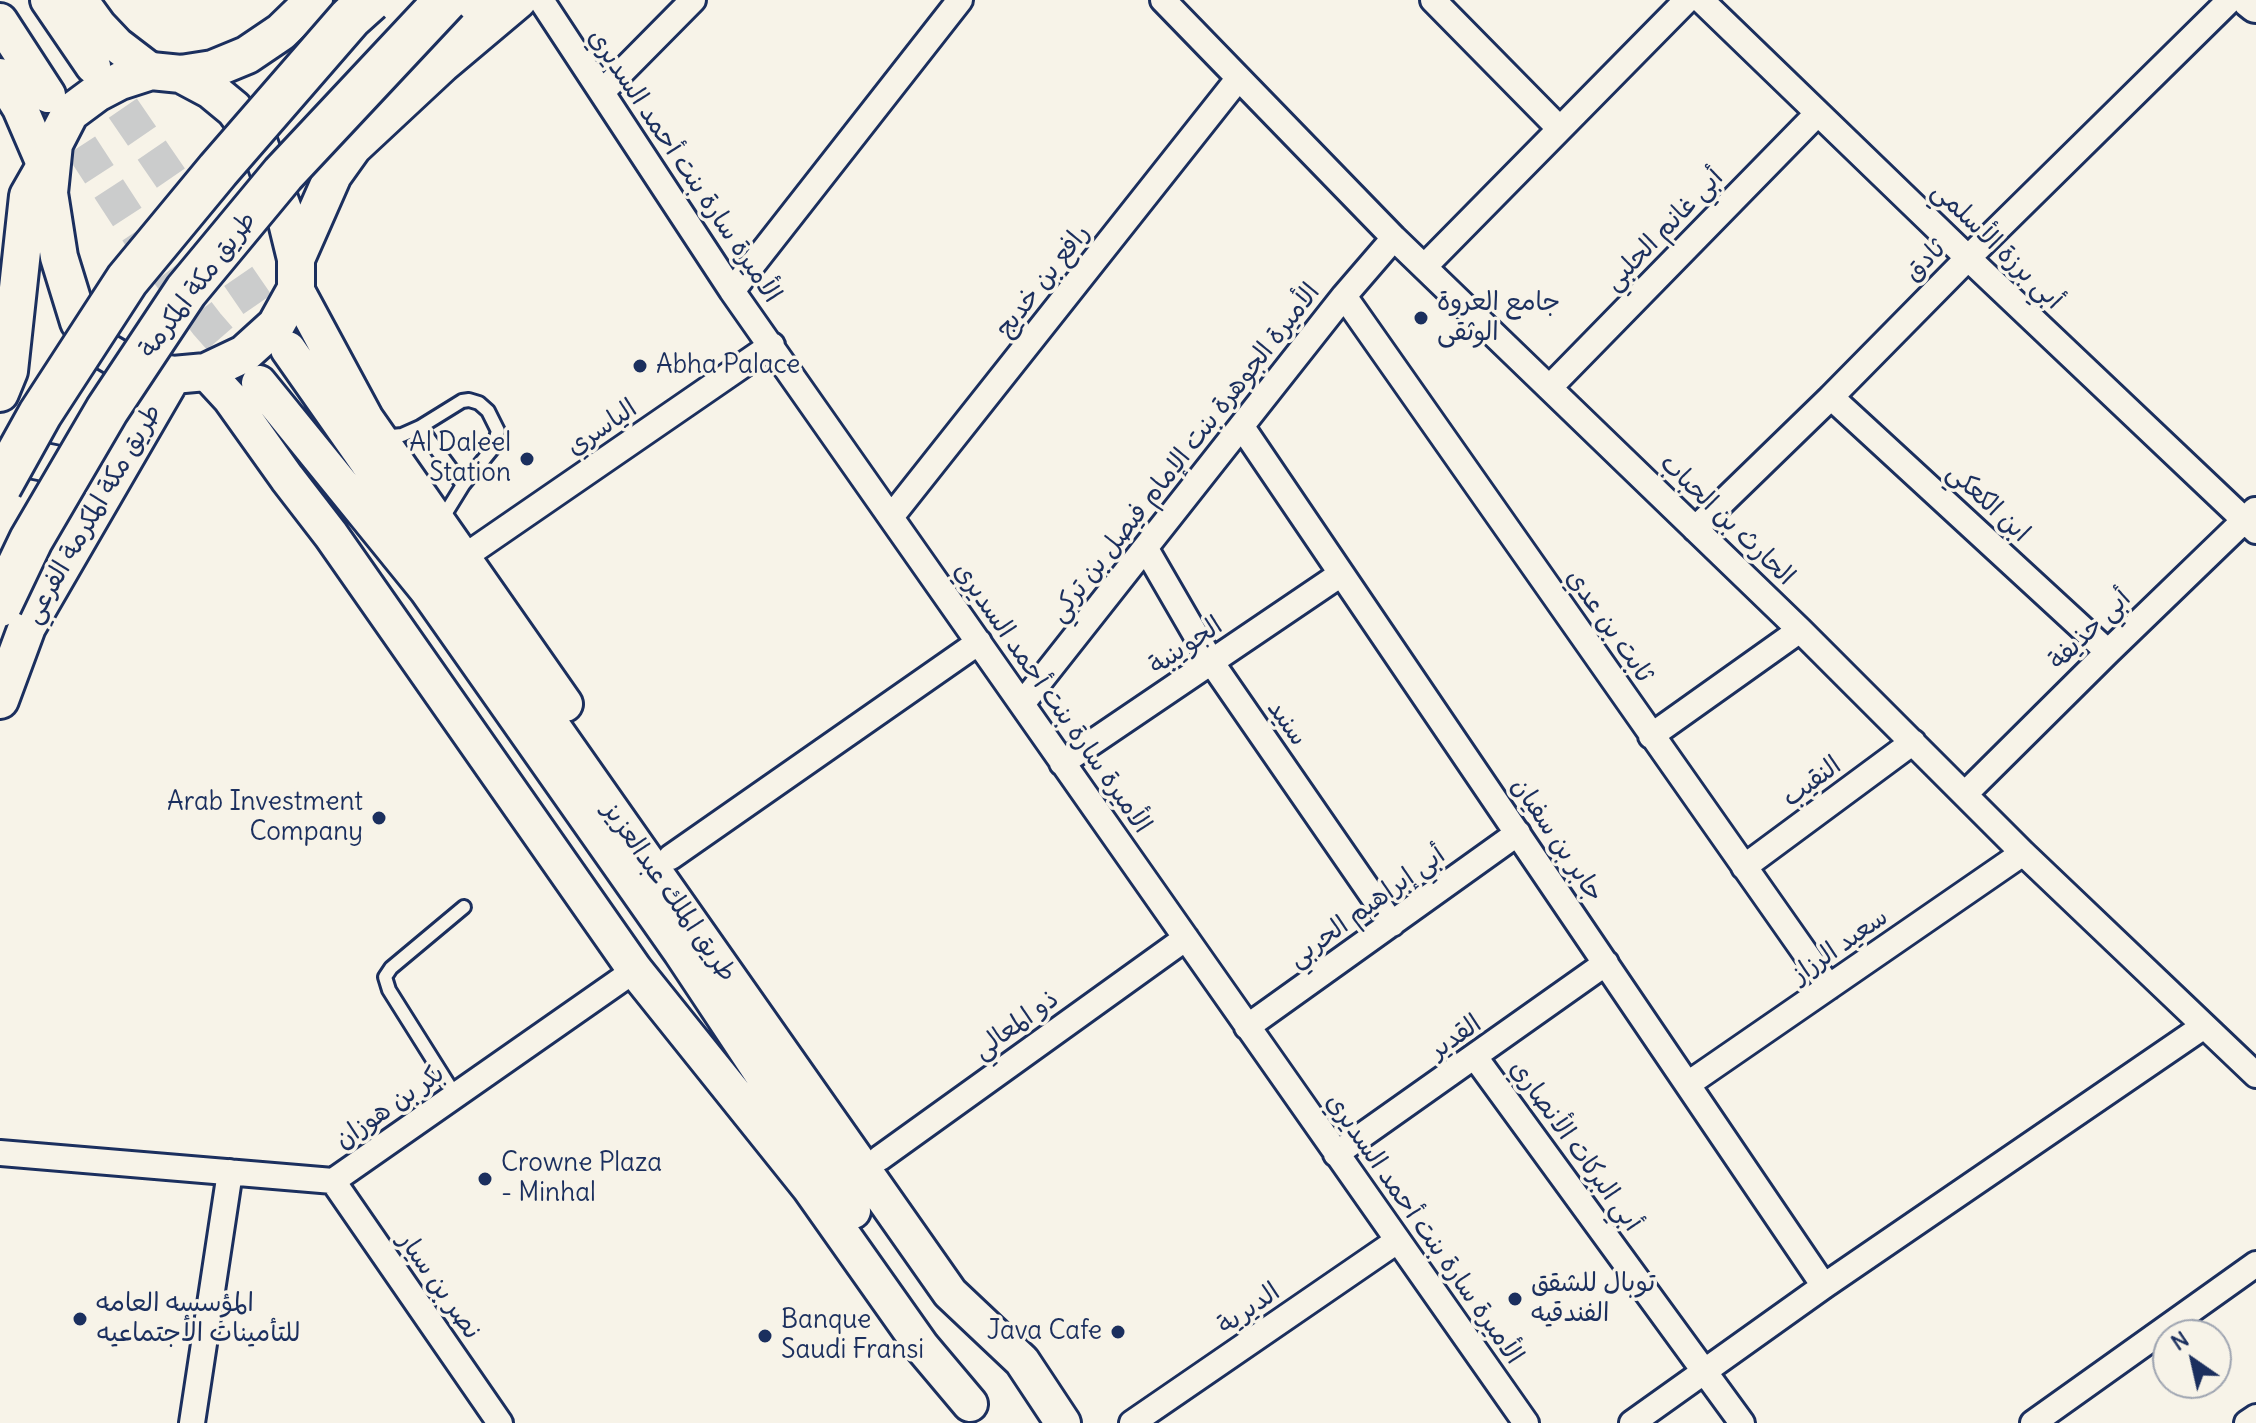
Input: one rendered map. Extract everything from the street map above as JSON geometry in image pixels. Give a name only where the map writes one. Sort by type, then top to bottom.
[{"type":"highway","name":"طريق مكة المكرمة","points":[[0,486],[40,414],[127,280],[289,88],[350,18],[370,0]]},
{"type":"highway","name":"طريق مكة المكرمة","points":[[0,605],[31,540],[100,423],[186,291],[283,174],[446,0]]},
{"type":"main road","points":[[48,0],[93,66]]},
{"type":"main road","points":[[80,0],[117,45],[166,72],[211,90],[234,109],[258,141],[286,218],[296,274],[366,419],[1022,1361]]},
{"type":"main road","points":[[0,393],[9,371],[6,357],[28,196],[50,163],[70,113],[120,81],[166,72],[213,69],[247,55],[281,32],[314,0]]},
{"type":"main road","points":[[375,76],[476,0]]},
{"type":"main road","points":[[190,373],[244,354],[276,325],[333,175],[353,147],[442,64],[518,0]]},
{"type":"main road","points":[[2251,0],[2256,4]]},
{"type":"main road","points":[[0,21],[48,95]]},
{"type":"main road","points":[[0,76],[50,163],[49,193],[59,257],[79,322],[105,351],[129,365],[190,373],[230,398],[331,535],[635,970],[809,1187],[922,1347],[975,1413]]},
{"type":"main road","name":"طريق الملك عبدالعزيز","points":[[288,349],[950,1293],[1022,1361],[1063,1423]]},
{"type":"main road","name":"طريق مكة المكرمة الفرعي","points":[[0,700],[27,627],[64,564],[190,373]]},
{"type":"main road","name":"طريق الملك عبدالعزيز","points":[[259,383],[427,590],[663,926],[922,1315],[975,1413]]},
{"type":"main road","points":[[0,477],[25,458],[54,464],[76,492],[64,564]]},
{"type":"street","name":"الأميرة سارة بنت أحمد السديري","points":[[541,0],[732,291],[1526,1423]]},
{"type":"street","points":[[602,92],[693,0]]},
{"type":"street","points":[[732,291],[960,0]]},
{"type":"street","name":"الحارث بن الحباب","points":[[1163,0],[1394,238],[1800,630],[2023,853],[2254,1070]]},
{"type":"street","points":[[1433,0],[1559,128]]},
{"type":"street","points":[[1424,267],[1687,0]]},
{"type":"street","name":"أبي برزة الأسلمي","points":[[1701,0],[1968,258],[2252,520]]},
{"type":"street","name":"ثادق","points":[[1695,529],[2230,0]]},
{"type":"street","name":"رافع بن خديج","points":[[891,517],[1238,79]]},
{"type":"street","name":"أبي غانم الحلبي","points":[[1550,387],[1817,114]]},
{"type":"street","name":"الأميرة الجوهرة بنت الإمام فيصل بن تركي","points":[[1022,704],[1344,296],[1394,238]]},
{"type":"street","name":"ثابت بن عدي","points":[[1344,296],[1829,987]]},
{"type":"street","name":"الياسري","points":[[464,557],[772,345]]},
{"type":"street","name":"ابن الكعكي","points":[[1831,397],[2108,652]]},
{"type":"street","name":"جابر بن سفيان","points":[[1242,427],[1824,1286]]},
{"type":"street","name":"أبي حذيفة","points":[[1965,794],[2108,652],[2252,520]]},
{"type":"street","name":"سنيد","points":[[1146,549],[1212,663],[1392,924]]},
{"type":"street","name":"الجوينبة","points":[[1062,763],[1341,574]]},
{"type":"street","points":[[1651,736],[1800,630]]},
{"type":"street","points":[[671,857],[979,642]]},
{"type":"street","name":"النقيب","points":[[1744,867],[1913,742]]},
{"type":"street","name":"أبي إبراهيم الحربي","points":[[1247,1027],[1518,833]]},
{"type":"street","name":"سعيد الرزاز","points":[[1688,1084],[2023,853]]},
{"type":"street","name":"ذو المعالي","points":[[880,1158],[1186,938]]},
{"type":"street","name":"القدير","points":[[1336,1154],[1606,963]]},
{"type":"street","name":"بكر بن هوزان","points":[[0,1153],[333,1181],[635,970]]},
{"type":"street","points":[[1632,1423],[1824,1286],[2204,1026]]},
{"type":"street","name":"أبي البركات الأنصاري","points":[[1475,1057],[1742,1423]]},
{"type":"street","points":[[192,1423],[230,1172]]},
{"type":"street","name":"نصر بن سيار","points":[[333,1181],[500,1423]]},
{"type":"street","name":"الديرية","points":[[1132,1423],[1397,1241]]},
{"type":"street","points":[[2033,1423],[2256,1264]]},
{"type":"street","points":[[2247,1423],[2256,1417]]},
{"type":"lane","points":[[379,438],[402,435],[420,427],[462,401],[479,403],[488,411],[498,431],[493,448],[463,485],[440,523]]},
{"type":"lane","points":[[420,427],[463,485]]},
{"type":"lane","points":[[455,1095],[389,990],[385,977],[391,968],[464,907]]},
{"type":"tunnel","points":[[94,66],[288,349]]},
{"type":"tunnel","points":[[53,103],[143,241],[207,324],[255,379]]},
{"type":"place","name":"جامع العروة الوثقى","points":[[1421,318]]},
{"type":"place","name":"Abha Palace","points":[[640,366]]},
{"type":"place","name":"Al Daleel Station","points":[[527,459]]},
{"type":"place","name":"Arab Investment Company","points":[[379,818]]},
{"type":"place","name":"Crowne Plaza - Minhal","points":[[485,1179]]},
{"type":"place","name":"توبال للشقق الفندقيه","points":[[1515,1299]]},
{"type":"place","name":"المؤسسه العامه للتأمينات الأجتماعيه","points":[[80,1319]]},
{"type":"place","name":"Java Cafe","points":[[1118,1332]]},
{"type":"place","name":"Banque Saudi Fransi","points":[[765,1336]]}]
